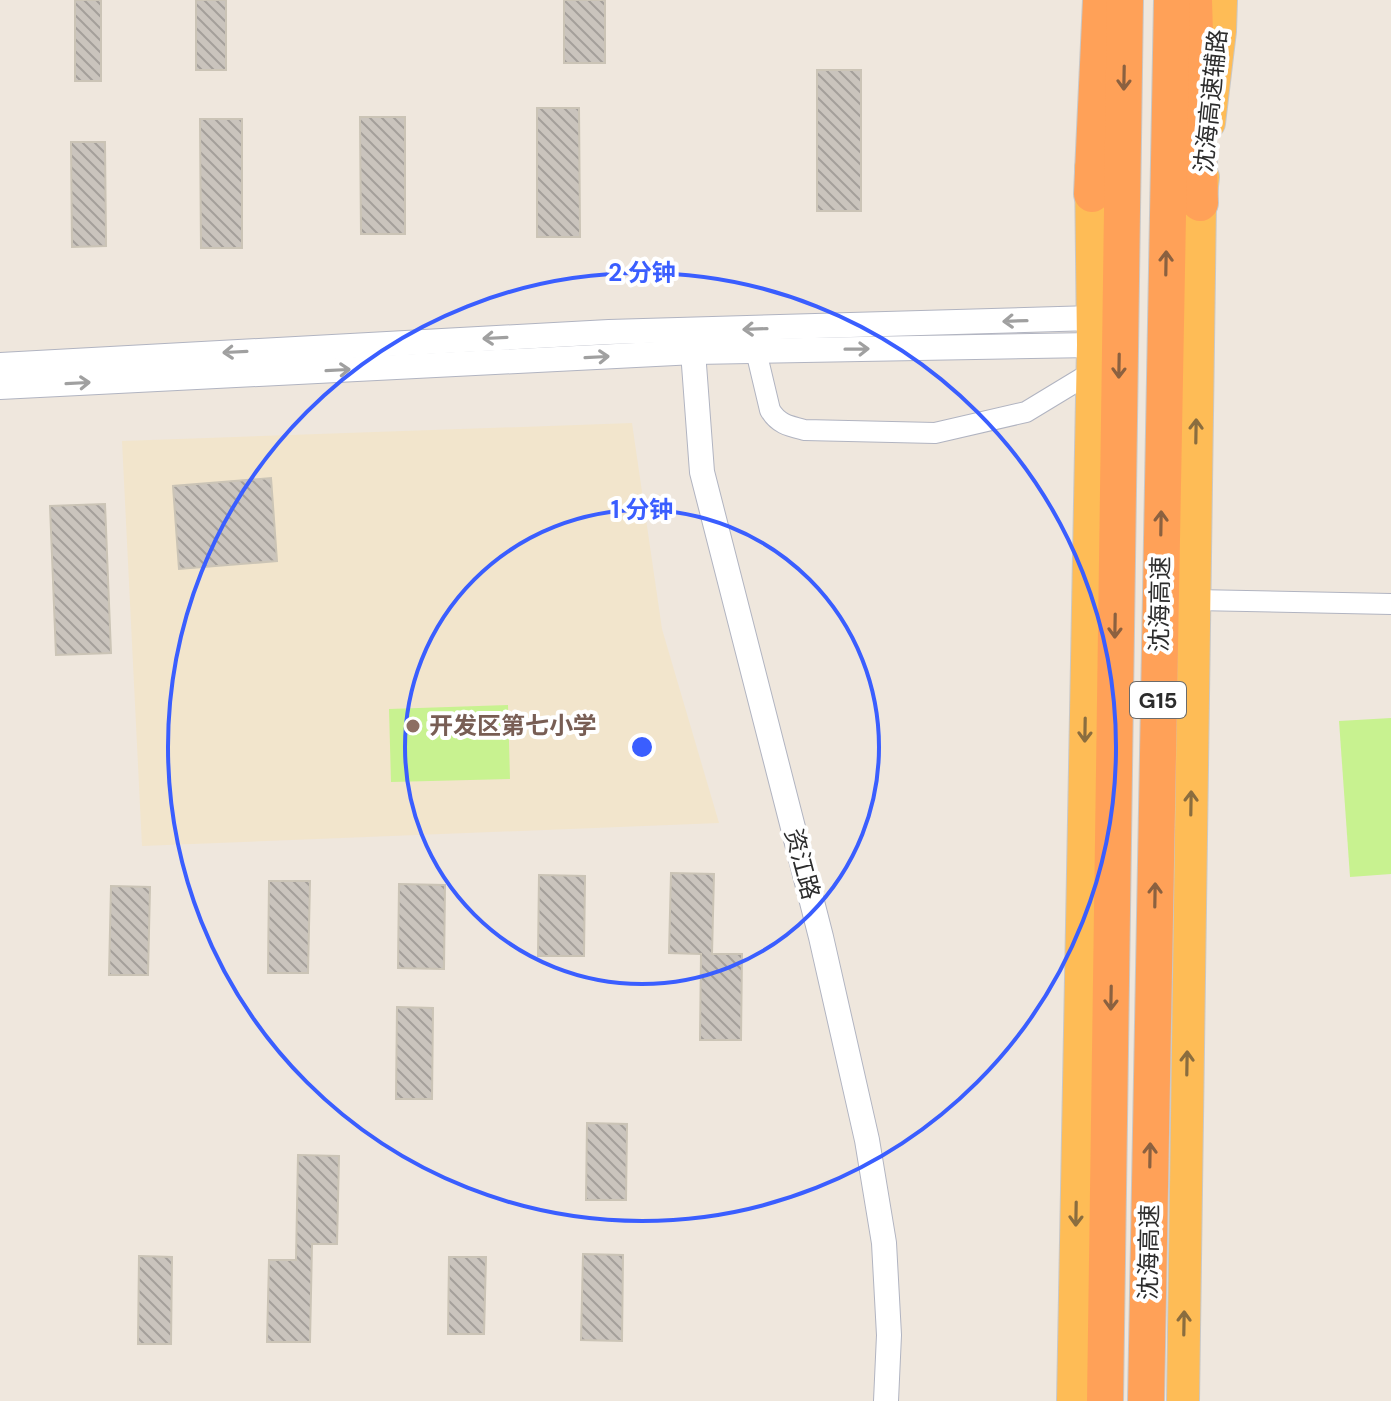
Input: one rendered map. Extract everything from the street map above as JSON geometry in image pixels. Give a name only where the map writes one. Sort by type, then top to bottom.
[{"type":"highway","points":[[1083,0],[1092,194]]},
{"type":"highway","points":[[1073,1401],[1092,194],[1101,0]]},
{"type":"highway","name":"沈海高速","points":[[1105,1401],[1125,0]]},
{"type":"highway","name":"沈海高速","points":[[1146,1401],[1172,0]]},
{"type":"highway","points":[[1194,0],[1200,203]]},
{"type":"highway","name":"沈海高速辅路","points":[[1183,1401],[1200,203],[1221,0]]},
{"type":"street","points":[[0,365],[609,332],[756,351],[1092,345]]},
{"type":"street","points":[[0,387],[693,341],[1092,345]]},
{"type":"street","name":"资江路","points":[[693,341],[702,472],[821,937],[867,1140],[884,1243],[889,1335],[886,1401]]},
{"type":"street","points":[[756,351],[770,410],[784,425],[805,430],[935,433],[1026,412],[1092,345]]},
{"type":"street","points":[[1195,600],[1391,604]]},
{"type":"shaded area","name":"开发区第七小学","points":[[632,423],[662,629],[719,823],[142,846],[122,441]]},
{"type":"green space","points":[[508,705],[510,779],[391,782],[389,709]]},
{"type":"green space","points":[[1391,718],[1391,874],[1350,877],[1339,721]]},
{"type":"building","points":[[75,0],[101,0],[101,81],[75,81]]},
{"type":"building","points":[[196,0],[226,0],[226,70],[196,70]]},
{"type":"building","points":[[564,0],[605,0],[605,63],[564,63]]},
{"type":"building","points":[[817,70],[861,70],[861,211],[817,211]]},
{"type":"building","points":[[537,108],[579,108],[580,237],[537,237]]},
{"type":"building","points":[[360,117],[405,117],[405,234],[361,234]]},
{"type":"building","points":[[200,119],[242,119],[242,248],[201,248]]},
{"type":"building","points":[[71,142],[105,142],[106,246],[72,247]]},
{"type":"building","points":[[271,478],[277,561],[179,569],[173,486]]},
{"type":"building","points":[[105,504],[111,653],[56,655],[50,506]]},
{"type":"building","points":[[671,873],[714,874],[712,954],[742,954],[741,1040],[700,1040],[701,954],[669,953]]},
{"type":"building","points":[[539,875],[585,876],[584,956],[538,956]]},
{"type":"building","points":[[269,881],[310,881],[308,973],[268,973]]},
{"type":"building","points":[[399,884],[445,885],[444,969],[398,968]]},
{"type":"building","points":[[111,886],[150,887],[148,975],[109,975]]},
{"type":"building","points":[[397,1007],[433,1008],[432,1099],[396,1099]]},
{"type":"building","points":[[587,1123],[627,1124],[626,1200],[586,1200]]},
{"type":"building","points":[[298,1155],[339,1156],[337,1244],[312,1244],[310,1342],[267,1342],[269,1260],[296,1260]]},
{"type":"building","points":[[583,1254],[623,1255],[622,1341],[581,1340]]},
{"type":"building","points":[[139,1256],[172,1257],[171,1344],[138,1344]]},
{"type":"building","points":[[449,1257],[486,1257],[484,1334],[448,1334]]},
{"type":"place","name":"开发区第七小学","points":[[413,726]]}]
